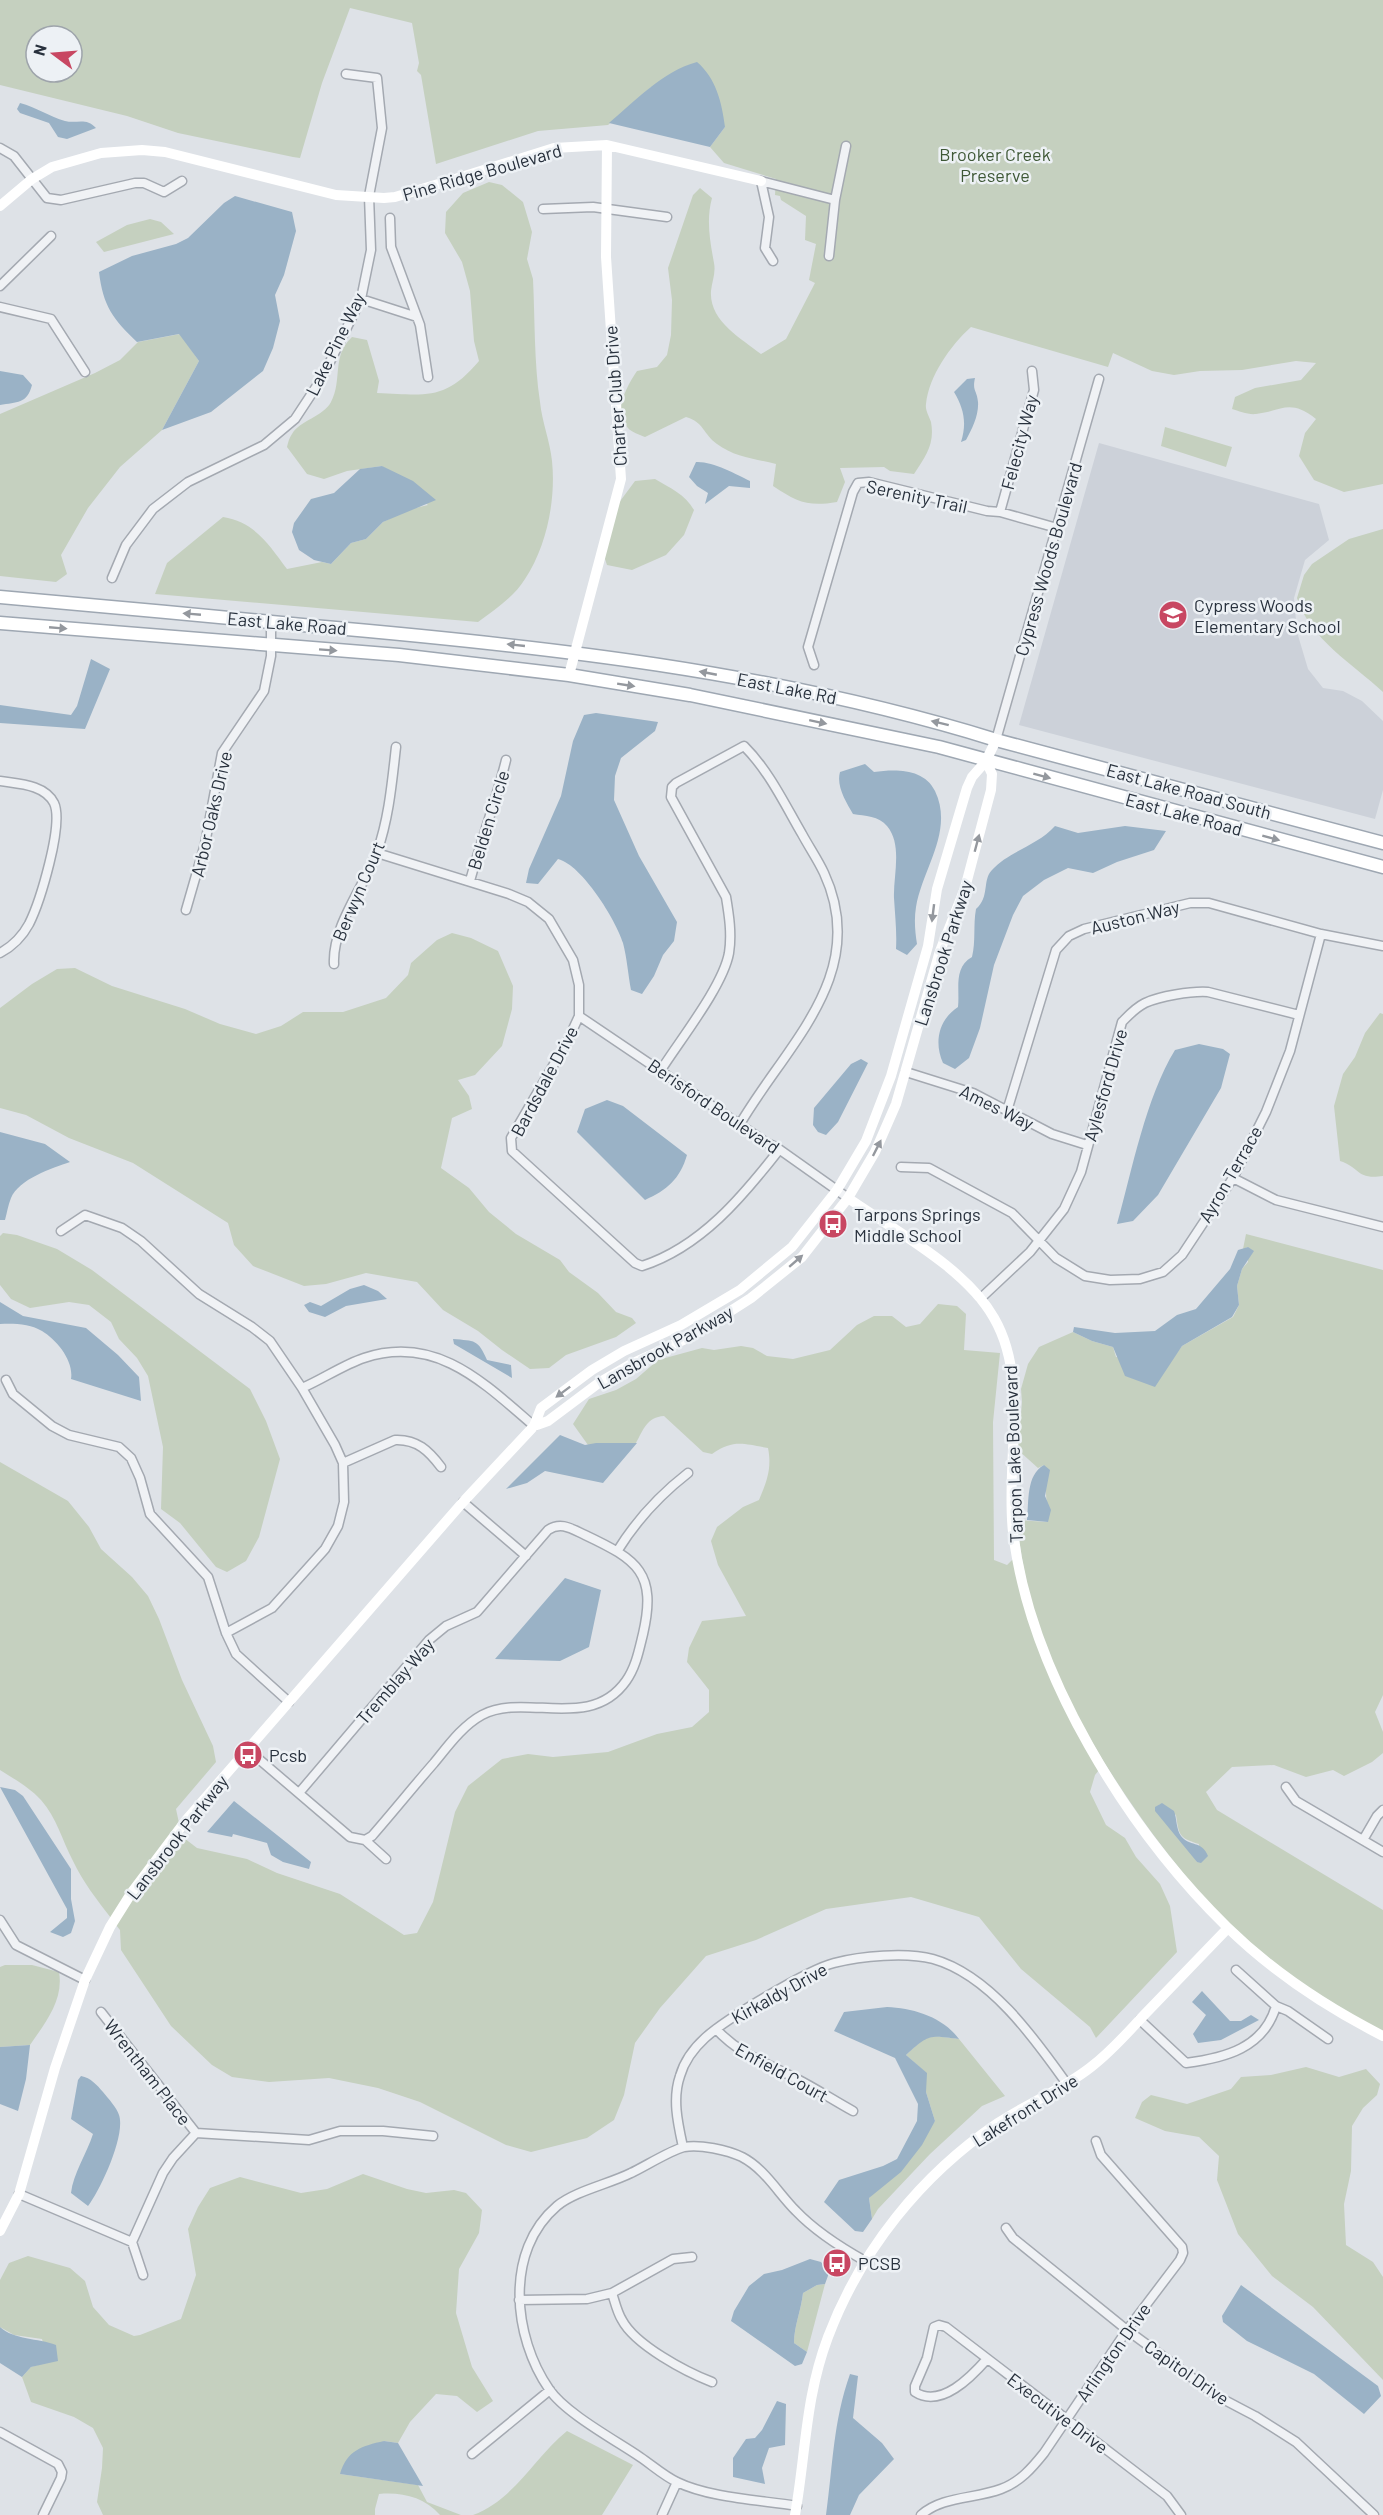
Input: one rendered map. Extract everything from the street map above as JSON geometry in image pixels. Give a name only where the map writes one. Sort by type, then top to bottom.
[{"type":"main road","name":"East Lake Road","points":[[0,597],[574,651]]},
{"type":"main road","name":"East Lake Road","points":[[0,623],[399,655],[569,675]]},
{"type":"main road","name":"East Lake Rd","points":[[574,651],[698,670],[851,701],[949,725],[996,740]]},
{"type":"main road","name":"East Lake Rd","points":[[569,675],[736,704],[939,747],[986,761]]},
{"type":"main road","name":"East Lake Road South","points":[[996,740],[1383,843]]},
{"type":"main road","name":"East Lake Road","points":[[986,761],[1383,867]]},
{"type":"street","name":"Lake Pine Way","points":[[112,578],[126,545],[153,509],[189,482],[264,445],[295,418],[322,378],[361,299],[371,250],[369,196],[382,128],[377,78],[346,74]]},
{"type":"street","name":"Pine Ridge Boulevard","points":[[0,206],[33,179],[52,167],[101,153],[142,150],[197,159],[336,195],[396,197],[554,148],[607,145],[835,200]]},
{"type":"street","name":"Charter Club Drive","points":[[569,675],[621,479],[606,257],[607,145]]},
{"type":"street","points":[[829,256],[835,200],[846,147]]},
{"type":"street","points":[[0,148],[14,156],[47,198],[61,200],[135,183],[144,183],[164,192],[182,181]]},
{"type":"street","points":[[761,182],[769,217],[765,248],[773,261]]},
{"type":"street","points":[[543,209],[593,207],[667,217]]},
{"type":"street","points":[[390,218],[391,248],[417,317],[428,377]]},
{"type":"street","points":[[0,286],[51,236]]},
{"type":"street","points":[[361,299],[417,317]]},
{"type":"street","points":[[0,307],[51,319],[85,372]]},
{"type":"street","name":"Felecity Way","points":[[1000,512],[1034,390],[1032,371]]},
{"type":"street","name":"Cypress Woods Boulevard","points":[[996,740],[1099,379]]},
{"type":"street","name":"Serenity Trail","points":[[814,665],[808,647],[853,492],[858,483],[869,482],[987,511],[1000,512],[1057,528]]},
{"type":"street","name":"Arbor Oaks Drive","points":[[186,910],[205,844],[222,753],[264,691],[271,656],[269,646],[271,622]]},
{"type":"street","points":[[986,761],[996,740]]},
{"type":"street","points":[[661,1070],[721,977],[730,945],[726,897],[671,797],[672,787],[744,746],[769,776],[825,874],[836,918],[837,949],[830,980],[823,997],[740,1124]]},
{"type":"street","name":"Berwyn Court","points":[[334,964],[333,950],[359,887],[377,853],[390,802],[396,747]]},
{"type":"street","name":"Belden Circle","points":[[470,881],[483,832],[496,802],[506,760]]},
{"type":"street","name":"Lansbrook Parkway","points":[[0,2230],[19,2194],[55,2068],[85,1980],[110,1927],[132,1892],[187,1819],[463,1502],[534,1426],[541,1408],[592,1370],[624,1351],[681,1325],[740,1290],[792,1247],[837,1190],[862,1148],[885,1095],[928,946],[938,889],[967,788],[972,777],[986,761],[992,774],[991,790],[965,888],[940,951],[896,1104],[883,1136],[848,1198],[802,1257],[751,1298],[690,1337],[631,1364],[600,1382],[548,1421],[534,1426]]},
{"type":"street","points":[[0,781],[32,786],[45,794],[54,803],[58,823],[38,899],[28,925],[14,945],[0,953]]},
{"type":"street","name":"Bardsdale Drive","points":[[377,853],[470,881],[528,902],[549,919],[573,960],[579,985],[579,1016],[568,1040],[511,1138],[512,1151],[635,1263],[642,1266],[650,1264],[679,1249],[722,1216],[779,1150]]},
{"type":"street","name":"Auston Way","points":[[1007,1111],[1052,958],[1069,936],[1084,929],[1190,903],[1209,903],[1321,934],[1383,946]]},
{"type":"street","name":"Ayron Terrace","points":[[901,1167],[929,1168],[1012,1213],[1040,1239],[1056,1258],[1084,1276],[1110,1280],[1140,1279],[1163,1272],[1182,1255],[1233,1178],[1266,1112],[1290,1051],[1321,934]]},
{"type":"street","name":"Aylesford Drive","points":[[981,1298],[1014,1269],[1064,1209],[1081,1172],[1122,1022],[1134,1009],[1147,1002],[1196,992],[1208,992],[1299,1016]]},
{"type":"street","name":"Berisford Boulevard","points":[[579,1016],[848,1198]]},
{"type":"street","name":"Ames Way","points":[[906,1072],[973,1093],[1052,1134],[1088,1145]]},
{"type":"street","points":[[1233,1178],[1276,1200],[1383,1227]]},
{"type":"street","name":"Tarpon Lake Boulevard","points":[[848,1198],[956,1273],[981,1298],[1002,1333],[1012,1371],[1010,1484],[1013,1534],[1025,1592],[1045,1653],[1075,1719],[1111,1782],[1174,1868],[1228,1928],[1298,1986],[1337,2013],[1383,2036]]},
{"type":"street","points":[[61,1231],[85,1215],[122,1228],[141,1241],[199,1294],[270,1341],[302,1388],[343,1463],[344,1502],[338,1526],[325,1549],[272,1608],[226,1633]]},
{"type":"street","points":[[302,1388],[363,1359],[389,1352],[424,1354],[444,1360],[477,1378],[534,1426]]},
{"type":"street","points":[[6,1380],[13,1395],[52,1426],[69,1435],[119,1447],[131,1458],[140,1478],[150,1515],[208,1577],[226,1633],[236,1654],[289,1702]]},
{"type":"street","points":[[343,1463],[395,1440],[402,1440],[419,1445],[432,1455],[441,1467]]},
{"type":"street","points":[[365,1840],[372,1836],[472,1721],[496,1710],[581,1708],[605,1700],[618,1690],[630,1674],[639,1652],[649,1595],[638,1569],[618,1550],[628,1533],[674,1484],[688,1473]]},
{"type":"street","points":[[463,1502],[526,1556]]},
{"type":"street","name":"Tremblay Way","points":[[299,1793],[429,1640],[446,1626],[477,1612],[548,1530],[559,1525],[618,1550]]},
{"type":"street","points":[[248,1749],[350,1838],[365,1840],[386,1859]]},
{"type":"street","points":[[1286,1787],[1296,1801],[1383,1852]]},
{"type":"street","points":[[1363,1840],[1383,1810]]},
{"type":"street","points":[[0,1920],[16,1945],[85,1980]]},
{"type":"street","name":"Lakefront Drive","points":[[796,2510],[805,2428],[815,2378],[834,2323],[865,2261],[898,2214],[954,2157],[1000,2122],[1067,2084],[1109,2052],[1228,1928]]},
{"type":"street","name":"Kirkaldy Drive","points":[[683,2147],[676,2115],[677,2088],[680,2074],[692,2053],[716,2029],[795,1981],[831,1964],[859,1958],[912,1956],[933,1959],[957,1970],[995,1997],[1036,2041],[1067,2084]]},
{"type":"street","points":[[1236,1970],[1275,2006],[1288,2011],[1328,2039]]},
{"type":"street","points":[[1140,2020],[1186,2063],[1205,2061],[1242,2049],[1258,2039],[1272,2017],[1275,2006]]},
{"type":"street","name":"Wrentham Place","points":[[101,2012],[196,2133]]},
{"type":"street","name":"Enfield Court","points":[[716,2029],[745,2055],[795,2078],[852,2111]]},
{"type":"street","points":[[143,2275],[132,2241],[146,2215],[163,2173],[196,2133],[309,2140],[340,2131],[383,2131],[433,2136]]},
{"type":"street","name":"Arlington Drive","points":[[921,2515],[928,2509],[945,2502],[999,2490],[1018,2480],[1044,2453],[1127,2330],[1180,2260],[1183,2253],[1182,2247],[1101,2155],[1096,2141]]},
{"type":"street","points":[[796,2510],[705,2491],[677,2482],[573,2412],[550,2390],[530,2350],[519,2300],[518,2282],[531,2242],[554,2209],[563,2201],[614,2182],[683,2147],[712,2149],[742,2157],[766,2175],[796,2211],[824,2237],[865,2261]]},
{"type":"street","points":[[19,2194],[132,2241]]},
{"type":"street","name":"Capitol Drive","points":[[1006,2228],[1013,2238],[1127,2330],[1217,2396],[1296,2442],[1374,2515]]},
{"type":"street","points":[[519,2300],[587,2299],[612,2293],[673,2259],[692,2257]]},
{"type":"street","points":[[612,2293],[622,2321],[642,2342],[693,2375],[712,2382]]},
{"type":"street","name":"Executive Drive","points":[[987,2359],[961,2385],[937,2395],[919,2395],[915,2392],[915,2386],[927,2358],[934,2327],[939,2325],[946,2327],[1167,2496],[1181,2515]]},
{"type":"street","points":[[472,2454],[550,2390]]},
{"type":"street","points":[[0,2432],[58,2464],[62,2472],[61,2478],[43,2515]]},
{"type":"street","points":[[662,2515],[677,2482]]},
{"type":"shaded area","name":"Cypress Woods Elementary School","points":[[1099,443],[1319,504],[1329,540],[1305,560],[1294,598],[1297,632],[1308,669],[1323,688],[1343,691],[1362,701],[1383,721],[1383,790],[1375,819],[1019,725]]},
{"type":"green space","name":"Brooker Creek Preserve","points":[[0,0],[1383,0],[1383,484],[1344,492],[1314,480],[1299,456],[1305,433],[1316,419],[1300,409],[1287,407],[1253,414],[1232,409],[1235,397],[1255,388],[1301,380],[1316,363],[1296,361],[1242,370],[1200,371],[1174,375],[1152,371],[1113,353],[1108,367],[971,327],[948,352],[931,383],[926,406],[931,422],[931,443],[914,474],[890,471],[884,467],[840,468],[845,482],[837,502],[818,504],[803,502],[773,486],[776,464],[731,452],[712,440],[692,419],[686,417],[645,437],[628,428],[621,414],[623,399],[637,371],[657,367],[667,355],[671,335],[672,300],[668,268],[693,195],[700,188],[712,198],[709,222],[714,267],[712,302],[721,320],[736,335],[761,354],[786,339],[815,283],[809,280],[816,244],[805,240],[806,216],[781,200],[780,196],[775,195],[776,179],[724,163],[710,147],[725,127],[651,87],[608,125],[538,131],[436,164],[421,75],[417,71],[419,63],[412,23],[350,8],[322,83],[300,158],[178,133],[127,116],[0,85]]},
{"type":"green space","points":[[489,182],[502,185],[523,202],[532,232],[527,259],[533,279],[541,409],[552,461],[553,491],[548,522],[533,566],[520,586],[503,603],[478,622],[155,594],[167,563],[223,517],[253,529],[287,569],[322,562],[331,564],[351,543],[366,539],[383,522],[407,510],[428,505],[382,466],[347,471],[324,479],[307,474],[287,447],[296,429],[323,411],[331,402],[339,360],[352,337],[367,340],[379,381],[377,393],[434,393],[456,383],[479,361],[474,341],[470,291],[462,262],[445,233],[446,212],[463,193]]},
{"type":"green space","points":[[150,219],[161,222],[174,234],[104,252],[96,242],[127,225]]},
{"type":"green space","points":[[180,334],[199,361],[162,430],[120,467],[88,508],[61,555],[67,574],[56,582],[0,576],[0,414],[120,360],[138,342]]},
{"type":"green space","points":[[1165,427],[1232,447],[1226,467],[1161,446]]},
{"type":"green space","points":[[655,479],[682,496],[694,510],[684,535],[666,555],[632,570],[607,565],[604,556],[618,504],[635,481]]},
{"type":"green space","points":[[1383,529],[1383,692],[1322,638],[1303,613],[1297,598],[1304,575],[1312,564],[1349,539]]},
{"type":"green space","points":[[452,933],[471,938],[498,951],[513,986],[512,1009],[502,1046],[475,1075],[458,1080],[469,1096],[472,1109],[452,1118],[441,1168],[469,1188],[489,1212],[516,1234],[560,1260],[569,1272],[598,1293],[616,1312],[632,1318],[636,1323],[616,1337],[566,1355],[549,1368],[530,1369],[478,1331],[443,1310],[417,1282],[366,1273],[326,1284],[304,1286],[253,1266],[234,1245],[228,1223],[133,1163],[69,1138],[26,1115],[0,1108],[0,1008],[57,969],[75,968],[112,986],[185,1009],[220,1024],[256,1034],[281,1026],[303,1012],[343,1012],[386,998],[408,975],[411,963],[437,940]]},
{"type":"green space","points":[[1380,1013],[1383,1014],[1383,1176],[1374,1177],[1363,1175],[1340,1161],[1334,1106],[1343,1074],[1355,1057],[1365,1033]]},
{"type":"green space","points":[[3,1233],[17,1235],[57,1249],[92,1270],[250,1389],[266,1421],[280,1459],[259,1537],[246,1561],[227,1572],[216,1567],[180,1523],[161,1509],[163,1447],[148,1376],[137,1358],[119,1339],[111,1322],[89,1305],[69,1302],[30,1308],[11,1299],[0,1285],[0,1236]]},
{"type":"green space","points":[[1246,1234],[1383,1270],[1383,1695],[1375,1712],[1383,1732],[1383,1753],[1372,1762],[1344,1776],[1333,1770],[1306,1777],[1274,1765],[1232,1767],[1206,1792],[1217,1810],[1383,1910],[1383,2032],[1342,2010],[1284,1971],[1220,1915],[1170,1857],[1132,1805],[1079,1718],[1050,1657],[1038,1625],[1023,1565],[1016,1520],[1048,1522],[1044,1465],[1038,1468],[1018,1450],[1021,1389],[1028,1364],[1039,1347],[1073,1332],[1113,1347],[1116,1357],[1171,1361],[1182,1346],[1233,1317],[1239,1305],[1237,1286],[1242,1269],[1248,1262],[1248,1247],[1243,1249]],"holes":[[[1159,1804],[1176,1815],[1181,1835],[1199,1844],[1197,1862]]]},
{"type":"green space","points":[[938,1304],[957,1306],[966,1314],[964,1350],[1000,1353],[993,1422],[994,1560],[1007,1565],[1014,1558],[1021,1593],[1099,1770],[1095,1775],[1090,1792],[1106,1825],[1125,1838],[1136,1857],[1160,1884],[1170,1906],[1177,1952],[1096,2038],[1090,2027],[1021,1969],[979,1917],[911,1897],[826,1909],[756,1940],[706,1956],[660,2008],[635,2043],[624,2095],[614,2120],[587,2138],[531,2152],[506,2145],[420,2102],[378,2088],[329,2078],[269,2082],[232,2077],[212,2065],[171,2026],[121,1950],[120,1930],[116,1925],[182,1832],[184,1838],[197,1848],[247,1859],[277,1873],[340,1894],[404,1935],[417,1933],[433,1902],[455,1812],[468,1786],[502,1759],[528,1754],[553,1757],[608,1752],[657,1734],[692,1727],[709,1712],[709,1690],[687,1662],[689,1648],[702,1621],[746,1616],[718,1565],[711,1541],[717,1527],[743,1507],[759,1500],[768,1474],[768,1448],[733,1444],[712,1454],[703,1452],[664,1416],[653,1419],[643,1429],[636,1443],[588,1445],[573,1424],[589,1399],[616,1390],[636,1379],[658,1360],[702,1348],[714,1350],[741,1346],[753,1348],[767,1356],[793,1359],[830,1350],[857,1325],[874,1316],[892,1316],[906,1327],[920,1324]]},
{"type":"green space","points":[[0,1462],[68,1501],[89,1527],[101,1549],[132,1577],[148,1596],[182,1680],[213,1746],[216,1762],[176,1809],[179,1823],[111,1918],[81,1876],[47,1807],[32,1791],[0,1770]]},
{"type":"green space","points":[[32,1965],[59,1972],[59,1992],[56,2002],[30,2045],[0,2047],[0,1967]]},
{"type":"green space","points":[[935,2036],[959,2039],[1005,2096],[982,2106],[930,2154],[878,2209],[872,2219],[869,2198],[935,2121],[926,2092],[926,2073],[906,2055],[924,2038]]},
{"type":"green space","points":[[1306,2067],[1339,2077],[1366,2069],[1380,2084],[1377,2095],[1363,2108],[1352,2126],[1351,2171],[1344,2204],[1346,2245],[1373,2262],[1383,2277],[1383,2380],[1313,2307],[1272,2276],[1238,2234],[1217,2180],[1219,2156],[1199,2137],[1165,2131],[1135,2118],[1142,2102],[1151,2095],[1187,2104],[1231,2089],[1241,2077],[1271,2075]]},
{"type":"green space","points":[[363,2174],[426,2193],[454,2190],[466,2193],[482,2210],[479,2233],[459,2269],[456,2313],[472,2367],[493,2401],[477,2412],[457,2396],[436,2394],[410,2422],[398,2443],[384,2441],[340,2474],[418,2485],[427,2502],[461,2515],[440,2515],[427,2504],[412,2497],[379,2494],[375,2515],[103,2515],[97,2502],[103,2448],[93,2428],[74,2417],[31,2402],[22,2377],[31,2367],[48,2362],[42,2339],[14,2335],[0,2327],[0,2280],[9,2263],[28,2256],[70,2268],[85,2281],[93,2307],[109,2325],[134,2336],[140,2335],[181,2319],[196,2275],[188,2229],[210,2188],[240,2177],[301,2193],[327,2189]]},
{"type":"green space","points":[[825,2284],[807,2352],[794,2343],[803,2293],[817,2285]]},
{"type":"green space","points":[[567,2431],[633,2465],[602,2515],[473,2515],[487,2508],[512,2489]]},
{"type":"water","points":[[697,62],[704,68],[713,83],[724,118],[725,127],[710,147],[609,123],[661,79]]},
{"type":"water","points":[[20,103],[59,119],[69,122],[85,122],[96,128],[67,139],[58,137],[49,123],[20,113],[17,109]]},
{"type":"water","points":[[235,196],[292,212],[296,231],[284,275],[275,295],[280,321],[273,348],[263,371],[211,412],[162,430],[199,361],[179,334],[137,342],[110,311],[103,294],[99,272],[132,256],[176,244],[188,238],[224,203]]},
{"type":"water","points":[[0,371],[23,375],[32,385],[24,399],[0,405]]},
{"type":"water","points":[[975,378],[977,412],[973,427],[966,440],[961,442],[964,429],[963,416],[954,392],[967,379]]},
{"type":"water","points":[[696,462],[716,466],[738,475],[750,481],[750,488],[729,486],[705,504],[708,493],[689,477]]},
{"type":"water","points":[[382,466],[413,481],[436,500],[383,522],[366,539],[351,543],[331,564],[314,560],[299,550],[292,532],[294,523],[311,499],[334,493],[360,469]]},
{"type":"water","points":[[91,659],[110,669],[85,729],[0,723],[0,705],[71,715],[77,706]]},
{"type":"water","points":[[596,713],[658,722],[655,731],[621,758],[615,776],[614,800],[639,856],[677,922],[674,941],[663,955],[654,976],[642,994],[631,990],[626,954],[613,921],[597,895],[577,871],[558,859],[538,884],[526,883],[529,869],[561,796],[573,741],[584,715]]},
{"type":"water","points":[[865,764],[874,772],[900,771],[924,778],[935,791],[940,806],[939,835],[916,907],[917,944],[907,955],[896,949],[894,898],[896,851],[892,834],[880,820],[853,814],[839,783],[840,772]]},
{"type":"water","points":[[1055,826],[1078,833],[1125,826],[1166,831],[1154,850],[1117,862],[1093,873],[1068,868],[1044,880],[1023,896],[1013,915],[994,965],[980,1028],[969,1058],[955,1069],[943,1063],[939,1048],[940,1032],[946,1018],[958,1007],[960,973],[962,967],[972,957],[976,909],[985,894],[989,874],[999,863],[1040,839]]},
{"type":"water","points":[[1199,1044],[1223,1049],[1230,1054],[1221,1088],[1158,1195],[1133,1221],[1117,1224],[1148,1111],[1165,1069],[1175,1050]]},
{"type":"water","points":[[861,1059],[868,1063],[838,1122],[826,1135],[818,1132],[813,1125],[814,1108],[851,1064]]},
{"type":"water","points":[[607,1100],[623,1106],[687,1155],[681,1171],[672,1183],[645,1200],[577,1132],[585,1109]]},
{"type":"water","points":[[0,1132],[45,1144],[70,1162],[54,1167],[21,1185],[11,1198],[5,1220],[0,1220]]},
{"type":"water","points":[[1248,1247],[1254,1251],[1242,1269],[1237,1286],[1239,1305],[1232,1317],[1182,1346],[1155,1387],[1125,1376],[1113,1347],[1073,1332],[1074,1327],[1115,1333],[1155,1331],[1177,1315],[1196,1309],[1230,1269],[1238,1250]]},
{"type":"water","points":[[364,1285],[378,1291],[387,1299],[346,1306],[325,1317],[309,1312],[304,1305],[310,1302],[321,1306],[350,1289]]},
{"type":"water","points":[[0,1302],[23,1316],[86,1328],[118,1355],[139,1377],[141,1401],[71,1379],[67,1358],[59,1345],[48,1335],[27,1325],[0,1324]]},
{"type":"water","points":[[453,1339],[475,1342],[487,1360],[511,1365],[512,1378],[454,1344]]},
{"type":"water","points":[[560,1435],[585,1445],[637,1443],[603,1483],[545,1471],[527,1483],[506,1489]]},
{"type":"water","points":[[1044,1465],[1050,1470],[1045,1496],[1051,1510],[1048,1522],[1027,1520],[1031,1482],[1038,1469]]},
{"type":"water","points":[[565,1578],[601,1590],[589,1647],[560,1661],[495,1659]]},
{"type":"water","points":[[0,1787],[15,1790],[23,1796],[71,1869],[71,1899],[75,1921],[71,1933],[63,1937],[50,1932],[67,1918],[67,1909]]},
{"type":"water","points":[[234,1801],[311,1862],[309,1869],[283,1862],[271,1855],[267,1843],[233,1834],[232,1837],[207,1832]]},
{"type":"water","points":[[1162,1803],[1174,1811],[1181,1836],[1205,1851],[1208,1856],[1201,1863],[1197,1862],[1155,1811],[1155,1807]]},
{"type":"water","points":[[1202,1991],[1230,2021],[1241,2021],[1251,2015],[1259,2020],[1221,2040],[1198,2043],[1193,2034],[1206,2015],[1192,2002]]},
{"type":"water","points":[[887,2007],[907,2009],[936,2019],[959,2039],[930,2038],[906,2055],[927,2073],[926,2092],[935,2121],[922,2145],[901,2172],[869,2198],[872,2219],[863,2232],[855,2231],[824,2202],[839,2180],[883,2166],[897,2159],[917,2121],[918,2104],[895,2058],[834,2031],[844,2012]]},
{"type":"water","points":[[30,2045],[26,2079],[18,2111],[0,2104],[0,2047]]},
{"type":"water","points":[[81,2076],[94,2082],[110,2100],[118,2112],[120,2124],[111,2162],[88,2206],[71,2193],[74,2178],[93,2134],[71,2119],[78,2080]]},
{"type":"water","points":[[810,2259],[821,2262],[829,2273],[825,2284],[817,2285],[803,2293],[794,2343],[807,2352],[802,2364],[795,2366],[731,2321],[734,2311],[749,2286],[764,2274]]},
{"type":"water","points":[[1241,2285],[1378,2386],[1381,2396],[1364,2414],[1314,2374],[1247,2341],[1223,2322],[1222,2316]]},
{"type":"water","points":[[0,2327],[19,2337],[56,2345],[58,2361],[31,2367],[22,2377],[0,2363]]},
{"type":"water","points":[[850,2374],[858,2376],[853,2418],[882,2443],[894,2459],[859,2495],[850,2515],[826,2515],[840,2409]]},
{"type":"water","points":[[777,2401],[786,2404],[785,2445],[769,2448],[762,2468],[765,2484],[733,2477],[733,2458],[746,2439],[755,2438],[762,2430]]},
{"type":"water","points":[[384,2441],[398,2443],[423,2486],[340,2474],[347,2459],[356,2450]]},
{"type":"place","name":"Cypress Woods Elementary School","points":[[1173,615]]},
{"type":"place","name":"Tarpons Springs Middle School","points":[[833,1224]]},
{"type":"place","name":"Pcsb","points":[[248,1755]]},
{"type":"place","name":"PCSB","points":[[837,2263]]}]
